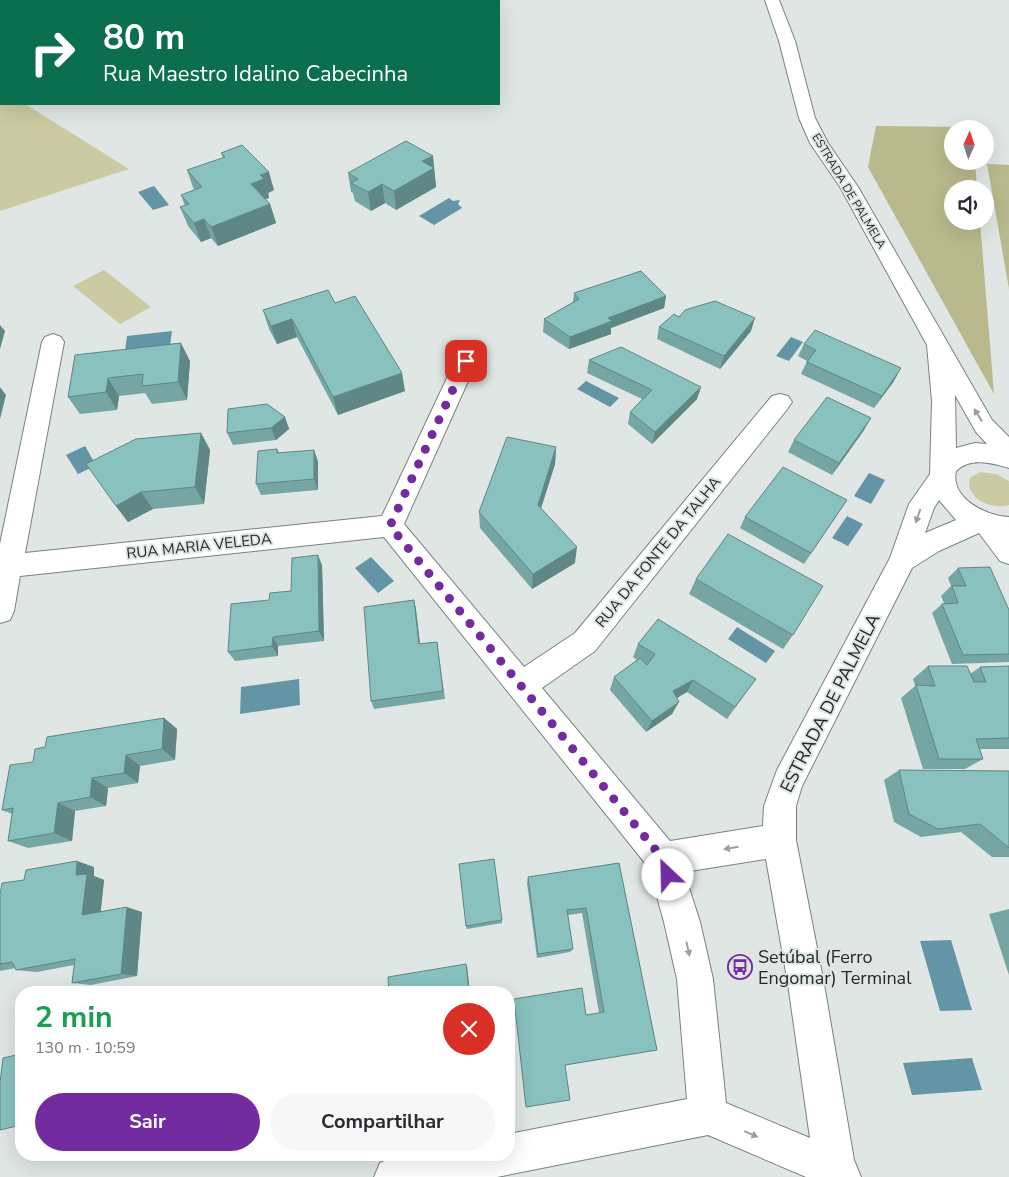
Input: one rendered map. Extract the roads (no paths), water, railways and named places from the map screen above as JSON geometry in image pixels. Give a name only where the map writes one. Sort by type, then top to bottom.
[{"type":"street","name":"ESTRADA DE PALMELA","points":[[772,0],[787,41],[807,118],[819,143],[849,187],[984,426],[1009,452]]},
{"type":"street","points":[[0,611],[53,342]]},
{"type":"street","name":"ESTRADA DE PALMELA","points":[[837,1174],[806,984],[779,840],[780,806],[788,781],[902,560],[922,504],[943,472],[944,401],[938,345]]},
{"type":"street","points":[[466,361],[390,526],[663,859],[682,922],[695,979],[708,1115]]},
{"type":"street","name":"RUA DA FONTE DA TALHA","points":[[521,686],[584,642],[780,402]]},
{"type":"street","points":[[1009,459],[993,453],[963,453],[952,458],[943,472],[944,490],[952,502],[964,512],[992,525],[1009,553]]},
{"type":"street","points":[[902,560],[930,543],[992,525]]},
{"type":"street","name":"RUA MARIA VELEDA","points":[[9,566],[390,526]]},
{"type":"street","points":[[663,859],[779,840]]},
{"type":"street","points":[[515,1153],[708,1115],[837,1174]]},
{"type":"street","points":[[394,1177],[476,1161]]},
{"type":"water","points":[[154,186],[169,205],[153,210],[138,192]]},
{"type":"water","points":[[449,198],[453,201],[460,200],[458,204],[462,208],[434,225],[419,216]]},
{"type":"water","points":[[172,331],[170,346],[125,351],[127,336]]},
{"type":"water","points":[[791,337],[803,342],[789,361],[776,356]]},
{"type":"water","points":[[586,381],[619,398],[610,407],[577,389]]},
{"type":"water","points":[[85,446],[93,460],[100,459],[99,464],[78,474],[66,455]]},
{"type":"water","points":[[869,473],[885,480],[871,504],[854,496]]},
{"type":"water","points":[[847,516],[863,524],[848,546],[832,538]]},
{"type":"water","points":[[371,557],[394,581],[378,593],[355,568]]},
{"type":"water","points":[[737,627],[775,651],[766,663],[728,639]]},
{"type":"water","points":[[299,679],[300,705],[240,714],[241,687]]},
{"type":"water","points":[[951,940],[972,1010],[940,1011],[920,941]]},
{"type":"water","points":[[972,1058],[982,1090],[912,1095],[903,1063]]},
{"type":"place","name":"Setúbal (Ferro Engomar) Terminal","points":[[740,967]]}]
